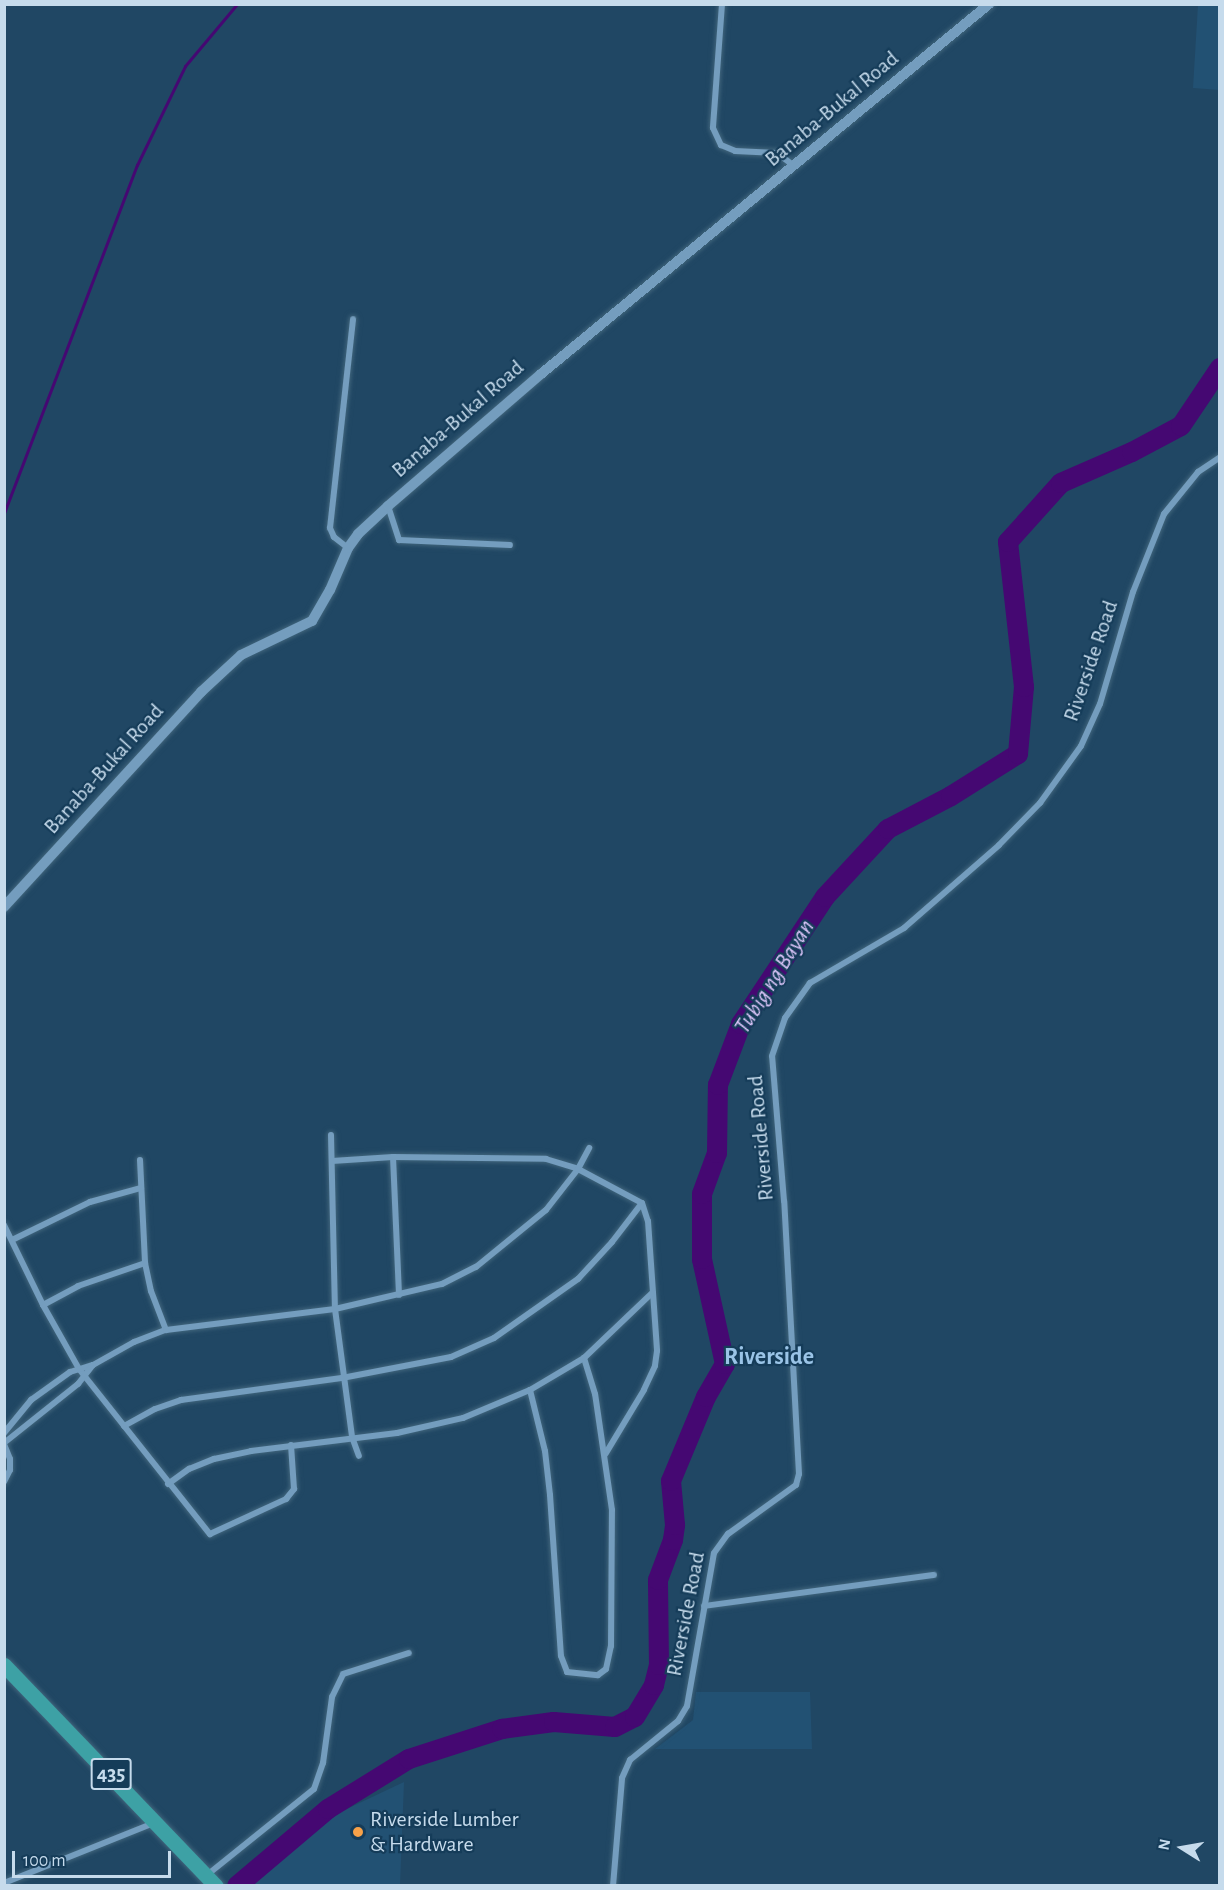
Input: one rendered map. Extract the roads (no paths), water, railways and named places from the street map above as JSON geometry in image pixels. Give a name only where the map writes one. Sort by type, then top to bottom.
[{"type":"main road","name":"435","points":[[4,1665],[213,1882]]},
{"type":"street","points":[[722,4],[713,128],[721,145],[735,151],[777,153],[794,166]]},
{"type":"street","name":"Banaba-Bukal Road","points":[[4,907],[201,692],[241,655],[312,621],[330,591],[348,548],[358,534],[388,506],[541,374],[989,4]]},
{"type":"street","points":[[348,548],[334,537],[330,528],[353,319]]},
{"type":"street","name":"Riverside Road","points":[[613,1886],[622,1778],[630,1760],[678,1721],[687,1706],[714,1553],[728,1534],[796,1485],[799,1474],[784,1201],[772,1056],[785,1018],[810,982],[904,928],[999,845],[1040,802],[1081,746],[1100,704],[1133,592],[1164,514],[1198,472],[1220,457]]},
{"type":"street","points":[[388,506],[399,540],[510,544]]},
{"type":"street","points":[[331,1135],[335,1309],[342,1378],[352,1437],[359,1456]]},
{"type":"street","points":[[4,1433],[31,1400],[48,1390],[65,1375],[93,1365],[134,1342],[166,1330],[335,1309],[442,1284],[476,1267],[546,1210],[578,1169],[589,1148]]},
{"type":"street","points":[[332,1161],[393,1157],[495,1157],[546,1160],[578,1169],[642,1203],[648,1221],[657,1351],[655,1366],[644,1390],[606,1453]]},
{"type":"street","points":[[393,1157],[399,1295]]},
{"type":"street","points":[[140,1160],[145,1263],[166,1330]]},
{"type":"street","points":[[12,1240],[90,1202],[141,1188]]},
{"type":"street","points":[[124,1426],[155,1409],[181,1400],[342,1378],[452,1357],[494,1338],[578,1279],[612,1242],[642,1203]]},
{"type":"street","points":[[4,1226],[43,1305],[79,1369],[168,1484],[210,1534],[286,1499],[294,1489],[291,1445]]},
{"type":"street","points":[[43,1305],[88,1282],[145,1263]]},
{"type":"street","points":[[168,1484],[189,1469],[214,1459],[291,1445],[397,1433],[463,1418],[530,1390],[584,1358],[653,1292]]},
{"type":"street","points":[[530,1390],[548,1473],[561,1656],[567,1672],[598,1675],[606,1669],[611,1646],[612,1510],[606,1453],[595,1394],[584,1358]]},
{"type":"street","points":[[4,1482],[10,1470],[10,1459],[4,1444],[24,1425],[39,1418],[93,1365]]},
{"type":"street","points":[[48,1390],[56,1401]]},
{"type":"street","points":[[704,1606],[934,1575]]},
{"type":"street","points":[[213,1882],[314,1789],[323,1763],[332,1697],[343,1674],[409,1653]]},
{"type":"street","points":[[4,1883],[157,1822]]},
{"type":"waterway","points":[[4,513],[137,165],[185,66],[237,4]]},
{"type":"waterway","name":"Tubig ng Bayan","points":[[237,1886],[328,1809],[409,1759],[502,1729],[554,1722],[615,1727],[635,1717],[654,1685],[659,1665],[658,1580],[673,1540],[675,1525],[671,1481],[706,1397],[725,1364],[702,1259],[702,1194],[717,1153],[718,1085],[741,1024],[825,897],[888,829],[951,796],[1018,754],[1024,687],[1008,542],[1061,483],[1132,452],[1181,426],[1220,368]]},
{"type":"place","name":"Riverside Lumber & Hardware","points":[[358,1832]]},
{"type":"district","name":"Riverside","points":[[769,1358]]}]
